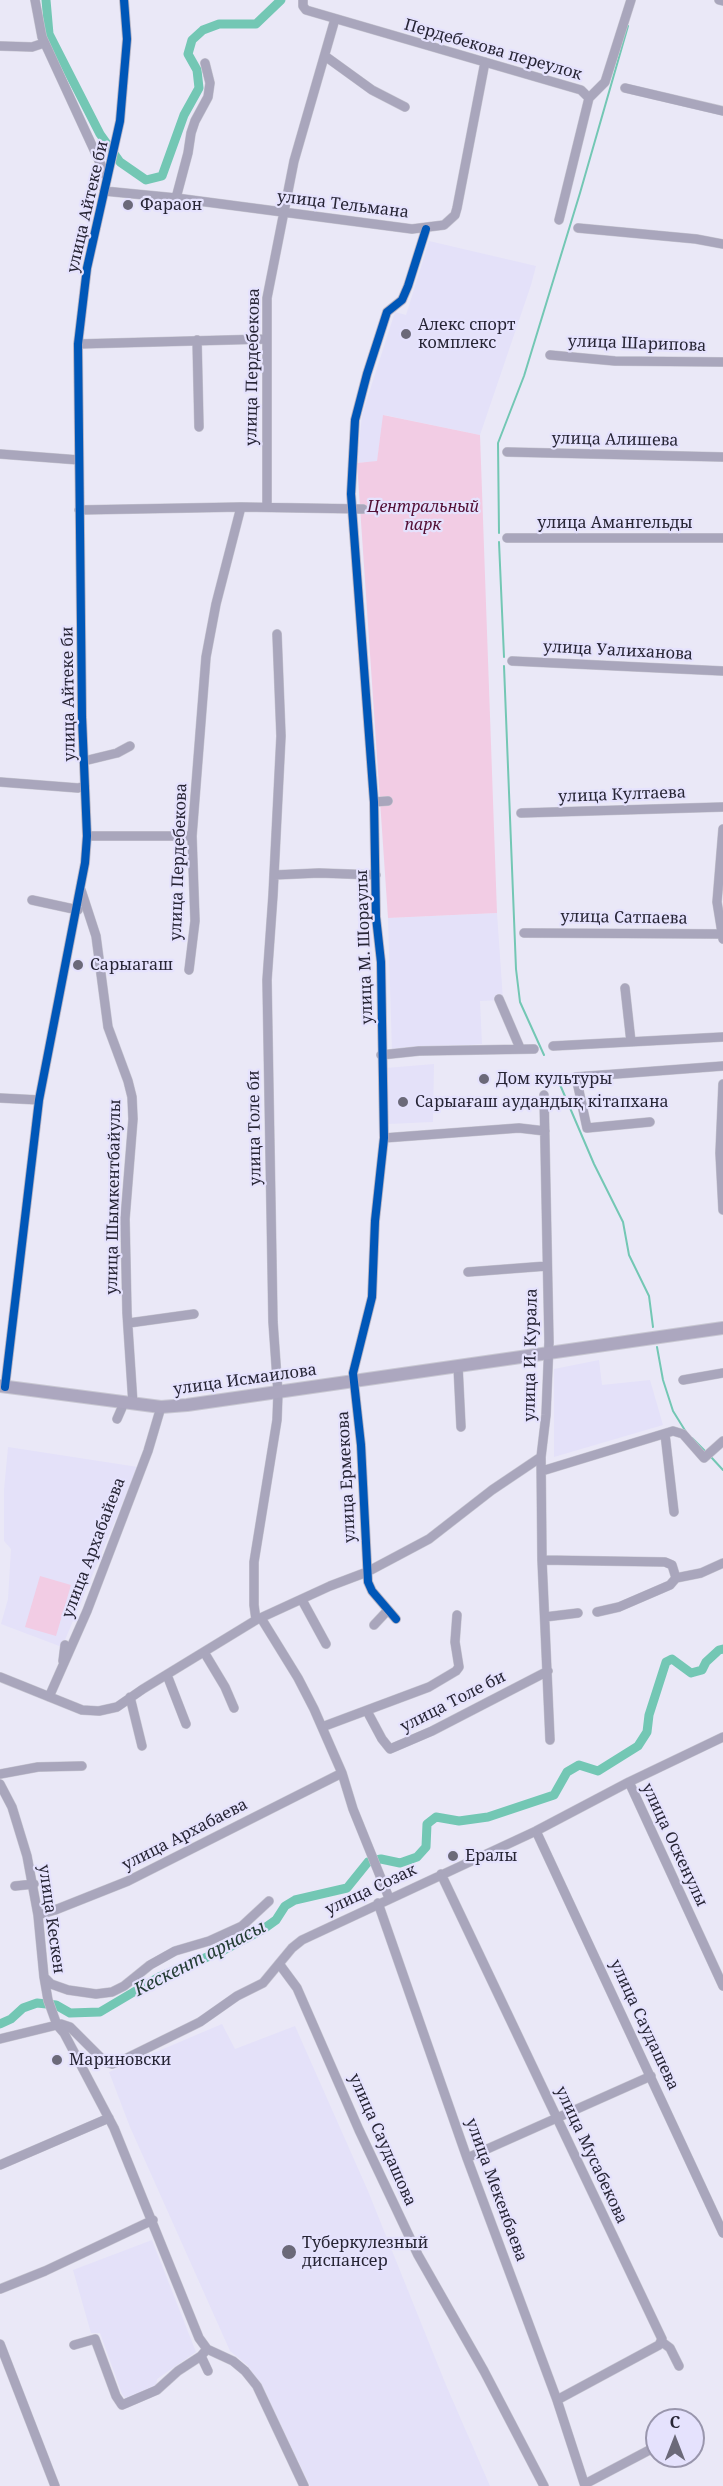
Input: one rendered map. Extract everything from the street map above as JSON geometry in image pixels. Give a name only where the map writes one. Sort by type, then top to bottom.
[{"type":"main road","name":"улица Исмаилова","points":[[2,1386],[161,1407],[278,1394],[723,1328]]},
{"type":"street","points":[[35,0],[44,43],[107,178]]},
{"type":"street","points":[[589,98],[605,82],[631,0]]},
{"type":"street","name":"улица Айтеке би","points":[[2,1386],[39,1100],[63,970],[78,910],[87,836],[79,510],[78,344],[87,268],[123,103],[126,59],[125,1]]},
{"type":"street","name":"Пердебекова переулок","points":[[303,3],[306,10],[581,90],[589,98],[559,220]]},
{"type":"street","name":"улица Пердебекова","points":[[267,507],[267,298],[282,212],[294,161],[335,19]]},
{"type":"street","points":[[0,46],[32,47],[44,43]]},
{"type":"street","points":[[325,56],[372,90],[405,107]]},
{"type":"street","name":"улица Тельмана","points":[[104,191],[176,198],[361,224],[426,229],[444,225],[455,215],[485,62]]},
{"type":"street","points":[[176,198],[193,127],[208,98],[210,83],[205,63]]},
{"type":"street","points":[[625,88],[723,111]]},
{"type":"street","points":[[578,228],[696,239],[723,244]]},
{"type":"street","name":"улица М. Шораулы","points":[[354,1381],[354,1367],[373,1288],[375,1221],[384,1138],[381,962],[376,917],[375,801],[351,510],[355,420],[387,312],[402,300],[426,229]]},
{"type":"street","points":[[78,344],[266,339]]},
{"type":"street","points":[[197,340],[199,427]]},
{"type":"street","name":"улица Шарипова","points":[[550,355],[615,361],[723,362]]},
{"type":"street","name":"улица Алишева","points":[[507,452],[723,457]]},
{"type":"street","points":[[0,454],[79,460]]},
{"type":"street","points":[[79,510],[241,507],[363,509]]},
{"type":"street","name":"улица Пердебекова","points":[[189,970],[195,921],[192,836],[210,632],[241,507]]},
{"type":"street","name":"улица Амангельды","points":[[507,538],[723,538]]},
{"type":"street","name":"улица Толе би","points":[[277,634],[280,736],[267,980],[273,1322],[278,1394],[277,1420],[254,1562],[254,1605],[259,1619],[298,1678],[322,1727],[342,1773],[343,1781],[389,1898]]},
{"type":"street","name":"улица Уалиханова","points":[[512,661],[723,670]]},
{"type":"street","points":[[84,761],[108,756],[130,746]]},
{"type":"street","points":[[0,782],[78,788],[85,786]]},
{"type":"street","points":[[375,801],[388,801]]},
{"type":"street","name":"улица Култаева","points":[[521,813],[723,807]]},
{"type":"street","points":[[722,936],[717,902],[723,829]]},
{"type":"street","points":[[87,836],[192,836]]},
{"type":"street","points":[[274,875],[319,873],[376,875]]},
{"type":"street","name":"улица Шымкентбайулы","points":[[81,890],[96,936],[108,1027],[132,1097],[133,1119],[125,1219],[129,1403]]},
{"type":"street","points":[[32,900],[78,910]]},
{"type":"street","name":"улица Сатпаева","points":[[524,933],[722,936]]},
{"type":"street","points":[[625,988],[631,1042]]},
{"type":"street","points":[[499,999],[520,1048]]},
{"type":"street","points":[[553,1047],[723,1036]]},
{"type":"street","points":[[381,1055],[419,1051],[534,1049]]},
{"type":"street","points":[[650,1122],[587,1128],[576,1077],[723,1066]]},
{"type":"street","points":[[723,1084],[720,1114],[723,1210]]},
{"type":"street","name":"улица И. Курала","points":[[544,1095],[548,1353],[546,1415],[541,1457],[542,1560],[550,1740]]},
{"type":"street","points":[[0,1098],[39,1100]]},
{"type":"street","points":[[384,1138],[519,1128],[545,1131]]},
{"type":"street","points":[[468,1272],[548,1266]]},
{"type":"street","points":[[129,1323],[194,1314]]},
{"type":"street","points":[[458,1366],[461,1427]]},
{"type":"street","points":[[683,1380],[723,1373]]},
{"type":"street","name":"улица Ермекова","points":[[354,1381],[361,1445],[367,1572]]},
{"type":"street","points":[[117,1419],[129,1403]]},
{"type":"street","name":"улица Архабайева","points":[[49,1697],[87,1611],[148,1451],[161,1407]]},
{"type":"street","points":[[542,1471],[673,1431],[683,1434],[704,1458],[723,1441]]},
{"type":"street","points":[[664,1434],[674,1512]]},
{"type":"street","points":[[0,1677],[82,1710],[92,1712],[111,1709],[259,1619],[330,1586],[367,1572],[429,1539],[492,1490],[541,1457]]},
{"type":"street","points":[[542,1560],[665,1562],[672,1565],[676,1578]]},
{"type":"street","points":[[597,1612],[619,1607],[670,1586],[676,1578],[701,1573],[723,1563]]},
{"type":"street","points":[[367,1572],[368,1585],[396,1619]]},
{"type":"street","points":[[302,1600],[326,1644]]},
{"type":"street","points":[[375,1624],[388,1610]]},
{"type":"street","points":[[545,1617],[578,1613]]},
{"type":"street","points":[[322,1727],[429,1687],[456,1671],[459,1667],[455,1641],[457,1615]]},
{"type":"street","points":[[445,1638],[455,1641]]},
{"type":"street","points":[[63,1663],[65,1645]]},
{"type":"street","points":[[204,1652],[225,1687],[234,1708]]},
{"type":"street","name":"улица Толе би","points":[[367,1711],[390,1749],[432,1731],[548,1671]]},
{"type":"street","points":[[167,1675],[186,1724]]},
{"type":"street","points":[[130,1697],[142,1746]]},
{"type":"street","name":"улица Созак","points":[[57,2025],[70,2027],[105,2062],[115,2066],[200,2022],[237,1996],[263,1983],[292,1948],[302,1940],[536,1831],[629,1782],[722,1739]]},
{"type":"street","points":[[0,1774],[38,1767],[82,1766]]},
{"type":"street","name":"улица Архабаева","points":[[38,1914],[55,1910],[128,1881],[342,1773]]},
{"type":"street","name":"улица Оскенулы","points":[[629,1782],[723,1986]]},
{"type":"street","name":"улица Кескен","points":[[0,1784],[12,1807],[34,1884],[44,1977],[51,2011],[109,2118],[153,2220],[199,2338],[208,2371]]},
{"type":"street","name":"улица Саудашева","points":[[536,1831],[723,2234]]},
{"type":"street","name":"улица Мусабекова","points":[[441,1874],[662,2342],[670,2348],[679,2366]]},
{"type":"street","points":[[15,1886],[34,1884]]},
{"type":"street","points":[[44,1977],[51,1984],[68,1990],[96,1994],[112,1992],[174,1951],[209,1941],[242,1926],[269,1901]]},
{"type":"street","name":"улица Мекенбаева","points":[[378,1903],[467,2158],[557,2400],[585,2485]]},
{"type":"street","name":"улица Саудашова","points":[[280,1965],[297,1988],[418,2255],[484,2371],[544,2486]]},
{"type":"street","points":[[0,2039],[57,2025]]},
{"type":"street","points":[[467,2158],[651,2076]]},
{"type":"street","points":[[0,2165],[109,2118]]},
{"type":"street","points":[[0,2289],[64,2263],[153,2220]]},
{"type":"street","points":[[74,2345],[95,2339],[116,2396],[122,2405],[157,2390],[204,2352],[233,2361],[257,2386],[302,2485]]},
{"type":"street","points":[[557,2400],[662,2342]]},
{"type":"street","points":[[0,2344],[55,2486]]},
{"type":"street","points":[[585,2485],[645,2452]]},
{"type":"shaded area","name":"Алекс спорт комплекс","points":[[429,241],[536,266],[531,285],[480,435],[384,415],[377,462],[357,463],[362,415],[395,312],[406,315]]},
{"type":"shaded area","points":[[497,913],[503,1000],[480,1001],[482,1044],[392,1052],[388,918]]},
{"type":"shaded area","points":[[434,1064],[433,1122],[388,1124],[386,1068]]},
{"type":"shaded area","points":[[599,1360],[602,1385],[650,1380],[663,1425],[554,1457],[554,1369]]},
{"type":"shaded area","points":[[8,1447],[138,1467],[62,1647],[1,1624],[8,1599],[11,1549],[4,1541],[4,1490]]},
{"type":"shaded area","name":"Туберкулезный диспансер","points":[[222,2024],[235,2049],[295,2026],[368,2191],[446,2385],[490,2486],[310,2486],[261,2384],[247,2365],[230,2351],[130,2127],[109,2072]]},
{"type":"shaded area","points":[[152,2240],[196,2352],[157,2379],[156,2387],[127,2400],[122,2394],[100,2333],[91,2333],[73,2270]]},
{"type":"green space","name":"Центральный парк","points":[[383,415],[480,435],[497,913],[388,918],[357,463],[377,461]]},
{"type":"green space","points":[[40,1576],[71,1585],[56,1636],[25,1627]]},
{"type":"waterway","points":[[46,0],[49,34],[100,134],[120,162],[146,180],[162,176],[184,115],[199,88],[197,70],[188,54],[192,40],[203,30],[219,24],[256,24],[281,0]]},
{"type":"waterway","points":[[499,533],[498,443],[524,376],[628,26]]},
{"type":"waterway","points":[[499,542],[504,657]]},
{"type":"waterway","points":[[504,666],[516,969],[520,1002],[544,1055]]},
{"type":"waterway","points":[[558,1080],[594,1164],[623,1222],[629,1255],[649,1296],[653,1327]]},
{"type":"waterway","points":[[657,1347],[663,1380],[673,1411],[686,1432]]},
{"type":"waterway","points":[[692,1438],[707,1453]]},
{"type":"waterway","points":[[711,1457],[723,1470]]},
{"type":"waterway","name":"Кескент арнасы","points":[[0,2024],[11,2019],[23,2008],[37,2003],[56,2005],[70,2013],[100,2012],[159,1977],[224,1950],[262,1930],[276,1920],[285,1906],[295,1900],[347,1888],[368,1862],[381,1859],[400,1863],[417,1857],[426,1847],[427,1824],[436,1817],[459,1821],[488,1817],[554,1795],[567,1772],[579,1765],[598,1771],[638,1746],[647,1732],[649,1715],[666,1662],[672,1659],[691,1673],[702,1670],[706,1662],[723,1649]]},
{"type":"cycle path","points":[[5,1387],[39,1100],[85,863],[87,836],[82,717],[78,344],[87,268],[120,121],[127,39],[124,0]]},
{"type":"cycle path","points":[[396,1619],[372,1591],[368,1582],[361,1445],[353,1373],[372,1297],[375,1221],[384,1138],[381,962],[376,917],[374,802],[351,494],[355,420],[367,374],[387,312],[402,300],[426,229]]},
{"type":"place","name":"Фараон","points":[[128,205]]},
{"type":"place","name":"Алекс спорт комплекс","points":[[406,334]]},
{"type":"place","name":"Сарыагаш","points":[[78,965]]},
{"type":"place","name":"Дом культуры","points":[[484,1079]]},
{"type":"place","name":"Сарыағаш аудандық кітапхана","points":[[403,1102]]},
{"type":"place","name":"Ералы","points":[[453,1856]]},
{"type":"place","name":"Мариновски","points":[[57,2060]]},
{"type":"place","name":"Туберкулезный диспансер","points":[[289,2252]]}]
